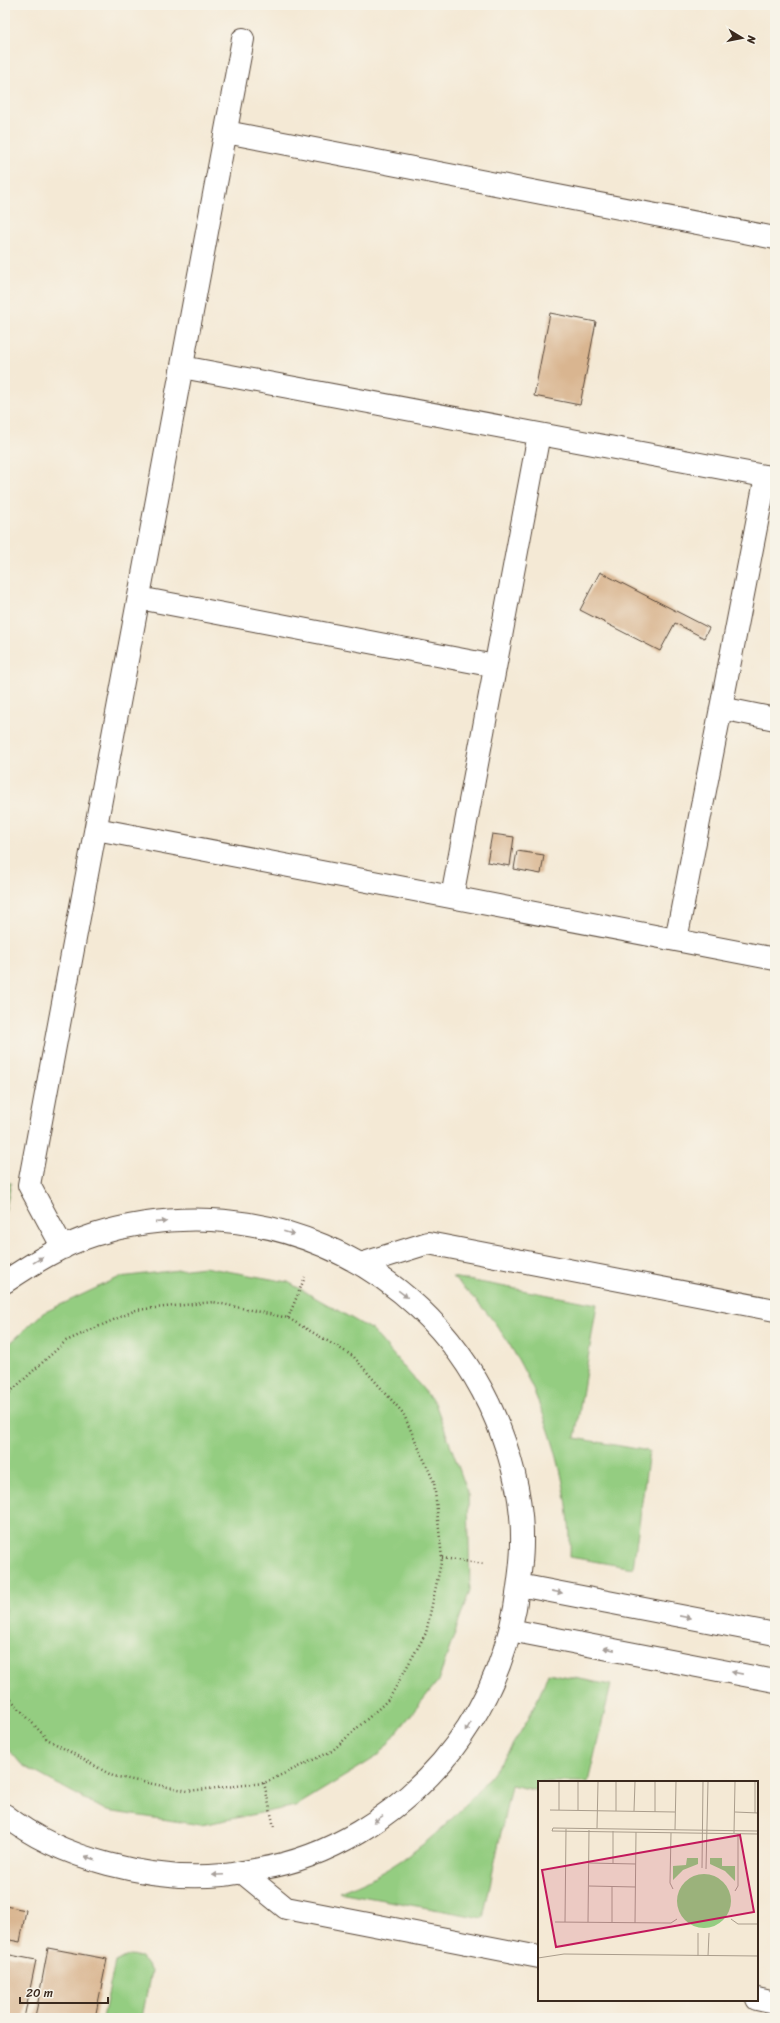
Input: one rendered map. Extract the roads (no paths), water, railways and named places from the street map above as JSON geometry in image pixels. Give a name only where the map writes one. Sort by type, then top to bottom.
[{"type":"street","points":[[63,1248],[29,1185],[243,40]]},
{"type":"street","points":[[226,132],[775,238]]},
{"type":"street","points":[[182,367],[770,477],[721,708],[676,940]]},
{"type":"street","points":[[452,897],[539,434]]},
{"type":"street","points":[[139,598],[495,666]]},
{"type":"street","points":[[721,708],[775,719]]},
{"type":"street","points":[[96,829],[775,959]]},
{"type":"street","points":[[5,1282],[42,1258],[93,1235],[147,1222],[202,1219],[258,1224],[311,1240],[361,1264],[407,1296],[446,1336],[478,1381],[502,1431],[517,1485],[522,1541],[519,1585],[504,1653],[488,1694],[459,1742],[422,1784],[379,1820],[330,1847],[278,1866],[222,1876],[167,1875],[111,1866],[59,1847],[5,1815]]},
{"type":"street","points":[[361,1264],[428,1243],[775,1310]]},
{"type":"street","points":[[519,1585],[775,1634]]},
{"type":"street","points":[[510,1630],[775,1681]]},
{"type":"street","points":[[242,1872],[286,1908],[538,1957]]},
{"type":"street","points":[[758,1999],[775,2003]]}]
